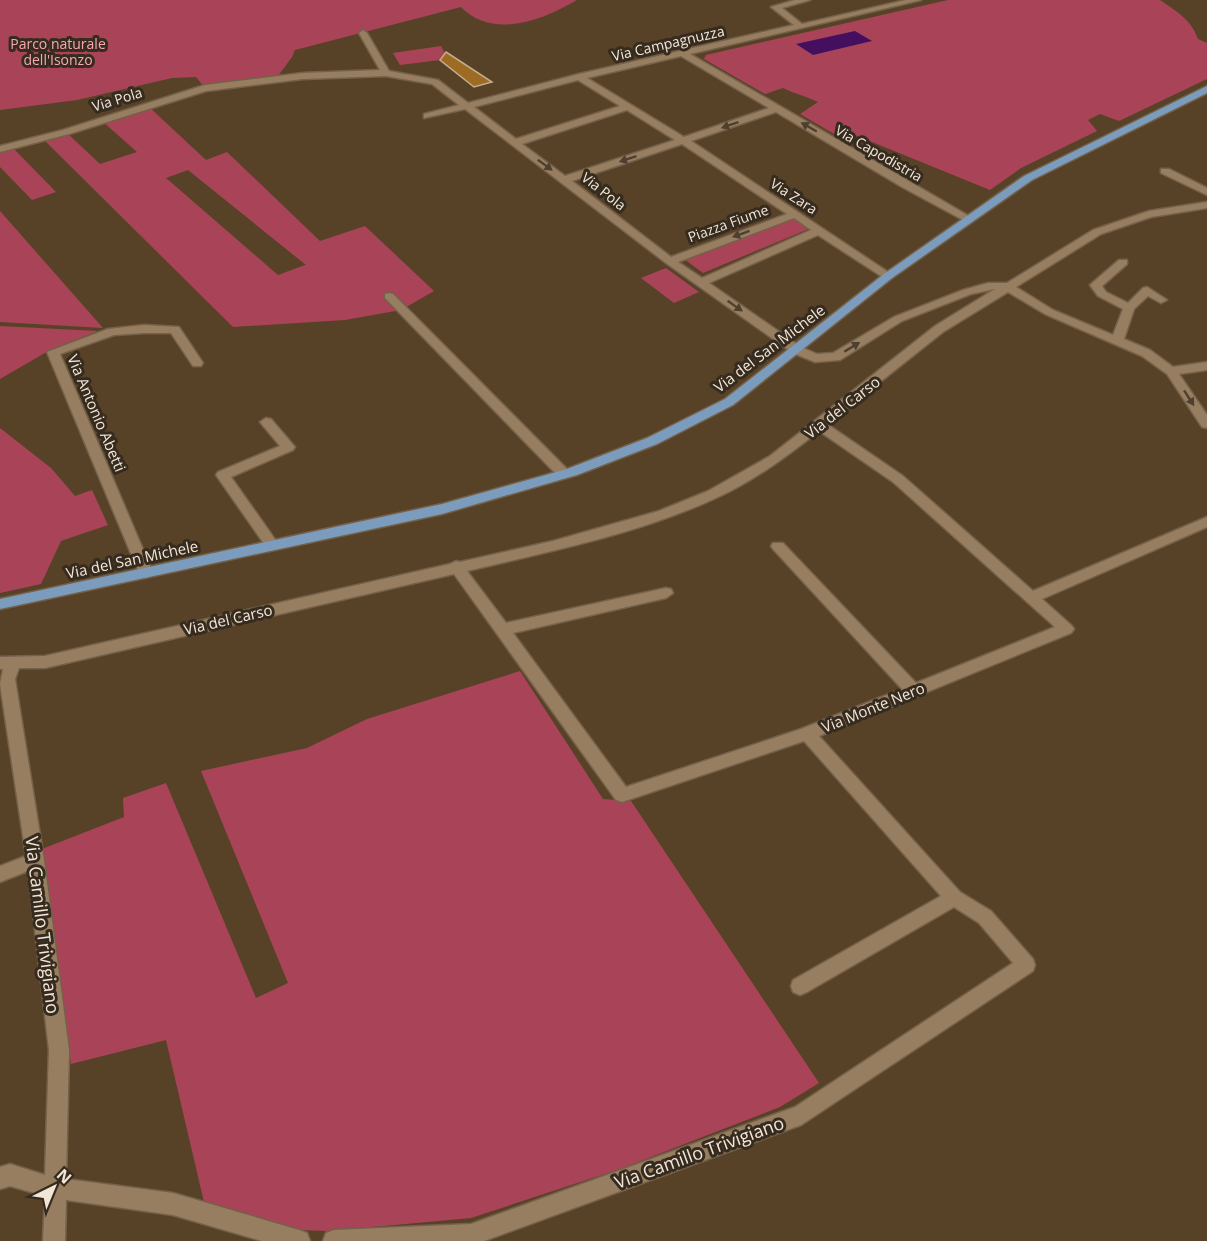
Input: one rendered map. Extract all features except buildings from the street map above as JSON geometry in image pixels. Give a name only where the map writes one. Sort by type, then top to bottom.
[{"type":"main road","name":"Via del San Michele","points":[[0,604],[442,509],[564,474],[652,441],[729,402],[888,276],[1028,178],[1207,89]]},
{"type":"street","points":[[800,26],[774,8],[806,0]]},
{"type":"street","name":"Via Campagnuzza","points":[[427,116],[579,77],[917,0]]},
{"type":"street","points":[[363,33],[386,73]]},
{"type":"street","name":"Via Capodistria","points":[[682,53],[969,219]]},
{"type":"street","name":"Via Pola","points":[[0,149],[66,132],[205,88],[303,76],[386,73],[435,82],[670,261],[797,350]]},
{"type":"street","name":"Via Zara","points":[[579,77],[684,141],[888,276]]},
{"type":"street","points":[[514,142],[628,107]]},
{"type":"street","points":[[565,180],[777,109]]},
{"type":"street","points":[[1165,171],[1207,192]]},
{"type":"street","name":"Via del Carso","points":[[7,663],[45,662],[456,566],[553,546],[664,514],[713,494],[754,471],[819,425],[939,329],[1096,232],[1149,214],[1207,205]]},
{"type":"street","name":"Piazza Fiume","points":[[670,261],[796,214]]},
{"type":"street","points":[[701,282],[820,230]]},
{"type":"street","points":[[1117,341],[1129,308],[1102,294],[1096,285],[1124,262]]},
{"type":"street","points":[[797,350],[815,358],[836,357],[898,319],[967,291],[988,286],[1007,286],[1049,312],[1146,353],[1172,371],[1207,424]]},
{"type":"street","points":[[389,296],[564,474]]},
{"type":"street","name":"Via Antonio Abetti","points":[[146,573],[53,352],[112,332],[144,329],[175,330],[197,363]]},
{"type":"street","points":[[1172,371],[1207,366]]},
{"type":"street","points":[[266,422],[288,447],[223,475],[272,545]]},
{"type":"street","name":"Via Monte Nero","points":[[819,425],[898,479],[1066,629],[807,734],[954,898],[985,917],[1026,965]]},
{"type":"street","points":[[1031,598],[1207,522]]},
{"type":"street","points":[[778,546],[913,691]]},
{"type":"street","points":[[456,566],[622,795],[807,734]]},
{"type":"street","points":[[501,630],[666,593]]},
{"type":"street","name":"Via Camillo Trivigiano","points":[[7,663],[7,679],[35,860],[59,1050],[54,1241]]},
{"type":"street","points":[[0,874],[35,860]]},
{"type":"street","points":[[800,986],[954,898]]},
{"type":"street","name":"Via Camillo Trivigiano","points":[[334,1241],[471,1235],[801,1115],[1026,965]]},
{"type":"street","points":[[0,1178],[10,1175],[54,1188],[173,1204],[299,1241]]},
{"type":"green space","name":"Parco naturale dell'Isonzo","points":[[0,0],[577,0],[534,20],[503,25],[488,23],[474,17],[461,7],[295,50],[275,80],[205,88],[196,77],[172,78],[77,100],[0,110]]},
{"type":"green space","points":[[948,0],[1160,0],[1182,16],[1198,39],[1207,43],[1207,79],[1119,121],[1100,114],[1088,120],[1097,131],[1021,168],[990,190],[850,133],[841,138],[800,114],[818,102],[783,88],[765,94],[704,59],[706,55]]},
{"type":"green space","points":[[441,46],[448,59],[400,65],[393,53]]},
{"type":"green space","points":[[148,106],[206,160],[227,152],[320,241],[365,226],[434,291],[401,310],[345,320],[233,327],[42,138],[66,132],[100,164],[137,152],[101,120]],"holes":[[[188,170],[306,265],[278,275],[166,178]]]},
{"type":"green space","points":[[13,148],[56,192],[32,200],[0,167],[0,151]]},
{"type":"green space","points":[[0,211],[103,328],[0,322]]},
{"type":"green space","points":[[796,218],[811,228],[703,273],[684,259]]},
{"type":"green space","points":[[666,268],[699,292],[674,303],[641,278]]},
{"type":"green space","points":[[0,326],[98,331],[50,350],[0,379]]},
{"type":"green space","points":[[0,428],[51,468],[75,496],[92,490],[108,525],[61,541],[41,584],[0,593]]},
{"type":"green space","points":[[520,671],[603,799],[631,801],[819,1083],[780,1107],[620,1169],[471,1218],[328,1231],[299,1230],[204,1202],[166,1040],[71,1064],[42,849],[124,817],[123,798],[166,783],[256,998],[288,983],[201,771],[307,748],[367,719]]},
{"type":"shaded area","points":[[855,31],[872,41],[813,55],[796,44]]}]
